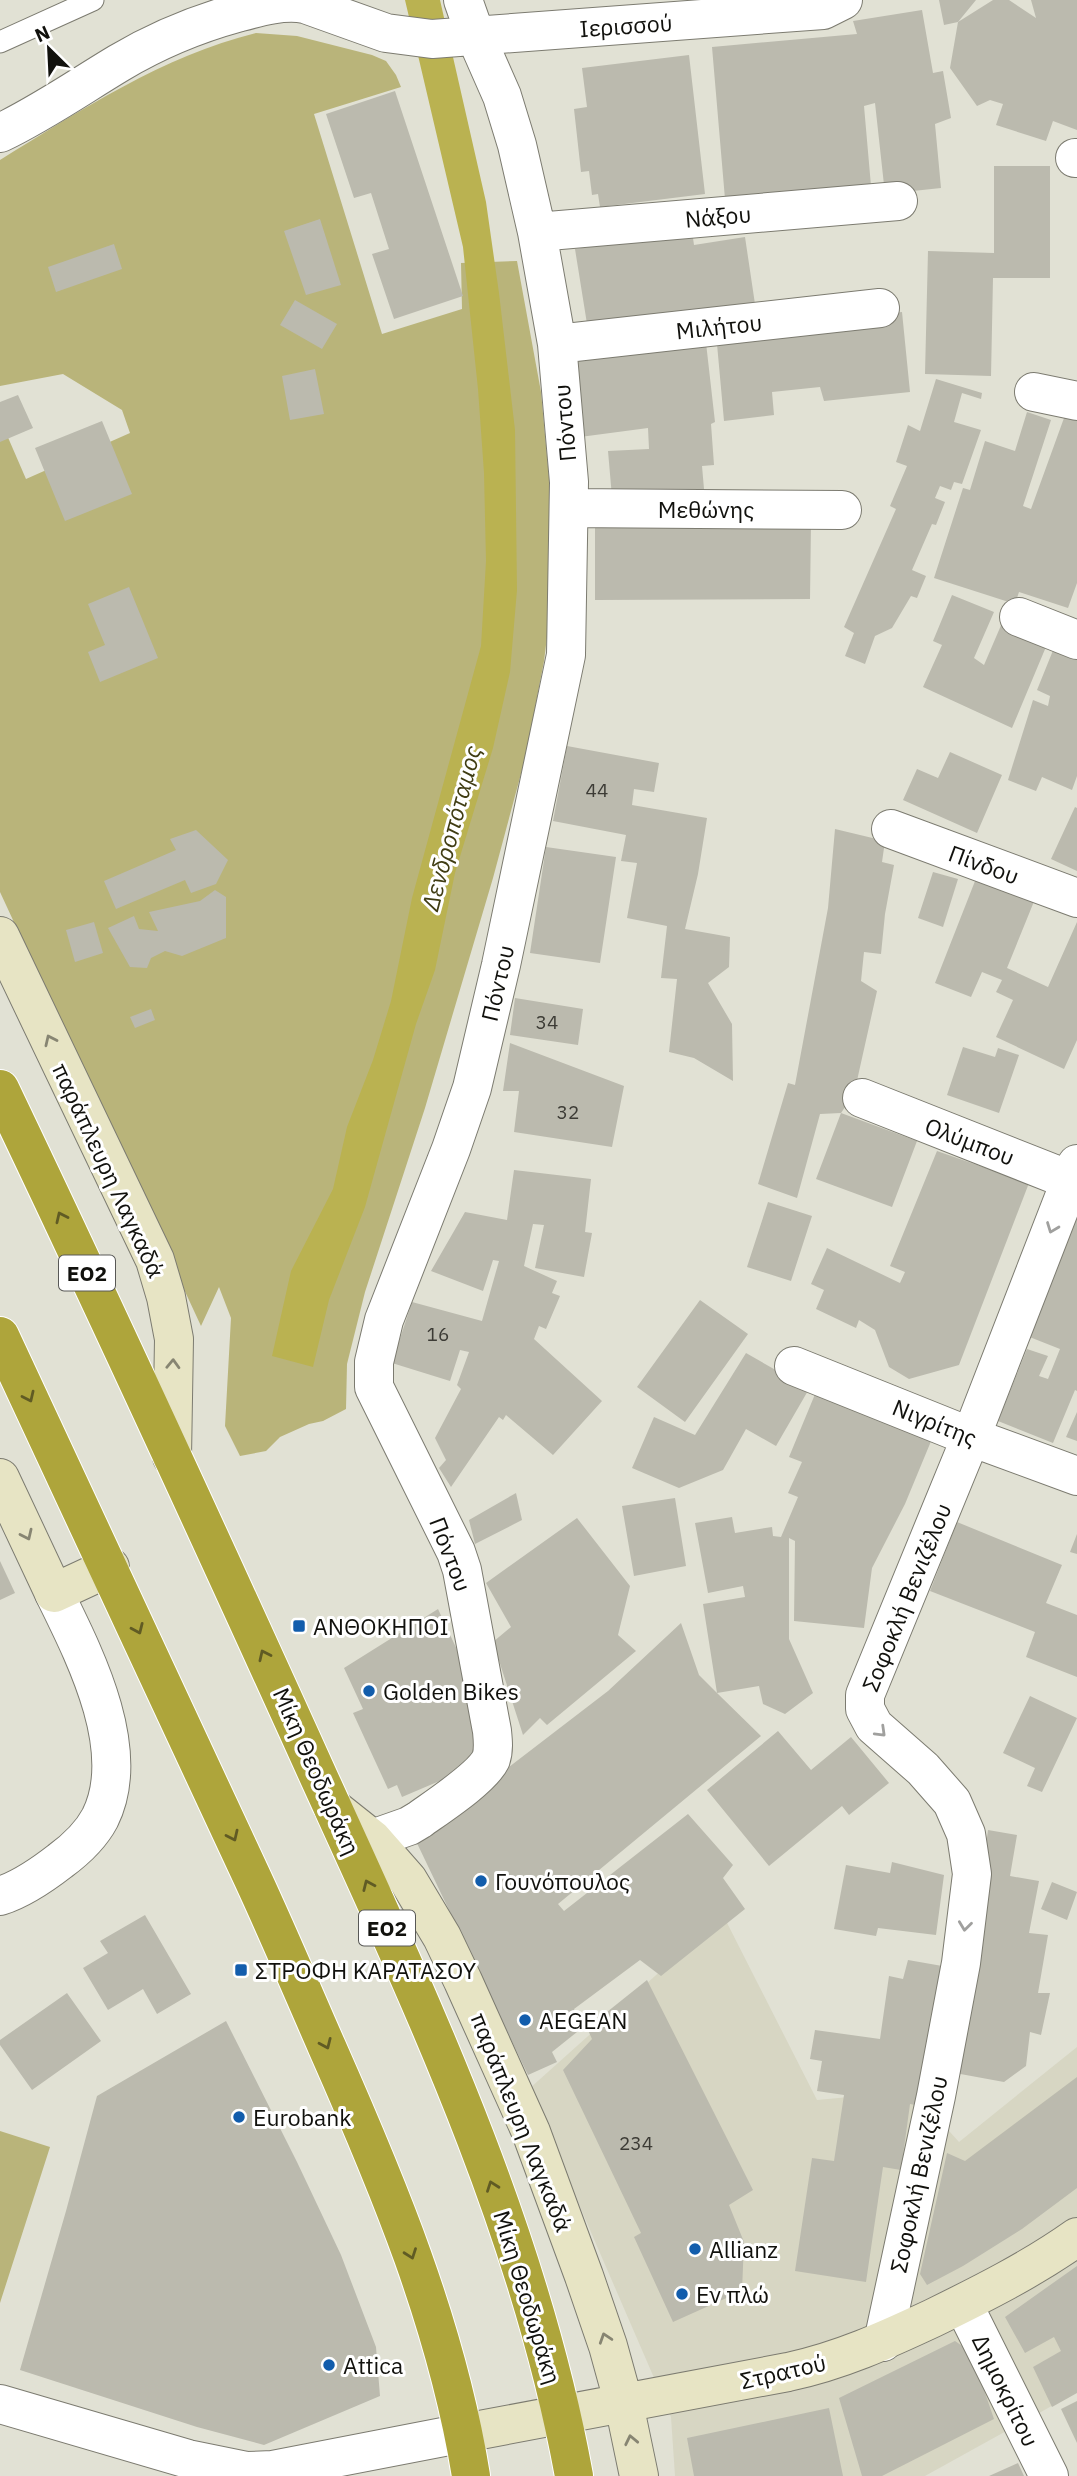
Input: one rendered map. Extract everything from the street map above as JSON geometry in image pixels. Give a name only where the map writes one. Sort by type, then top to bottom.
[{"type":"highway","name":"Μίκη Θεοδωράκη","points":[[0,1089],[333,1808],[457,2090],[530,2295],[563,2414],[574,2476]]},
{"type":"highway","points":[[0,1336],[110,1567],[350,2097],[422,2284],[452,2379],[471,2476]]},
{"type":"street","name":"Πόντου","points":[[372,1839],[419,1820],[477,1775],[489,1763],[493,1750],[492,1731],[462,1570],[456,1552],[382,1405],[372,1376],[376,1348],[393,1295],[465,1109],[498,977],[566,655],[569,508],[566,435],[557,344],[537,232],[510,119],[462,38],[463,0]]},
{"type":"street","name":"Ιερισσού","points":[[293,1],[386,33],[432,39],[823,10],[843,0]]},
{"type":"street","points":[[0,133],[38,114],[119,63],[167,38],[246,10],[293,1]]},
{"type":"street","name":"Νάξου","points":[[537,232],[898,201]]},
{"type":"street","name":"Μιλήτου","points":[[557,344],[880,308]]},
{"type":"street","points":[[1034,392],[1077,401]]},
{"type":"street","name":"Μεθώνης","points":[[569,508],[842,510]]},
{"type":"street","points":[[1019,617],[1077,640]]},
{"type":"street","name":"Πίνδου","points":[[891,829],[1077,898]]},
{"type":"street","name":"παράπλευρη Λαγκαδά","points":[[0,936],[155,1261],[166,1297],[173,1339],[172,1457]]},
{"type":"street","name":"Ολύμπου","points":[[862,1098],[1075,1176]]},
{"type":"street","name":"Σοφοκλή Βενιζέλου","points":[[883,2342],[936,2096],[961,1963],[972,1874],[966,1834],[952,1802],[923,1769],[874,1726],[864,1701],[1075,1176]]},
{"type":"street","name":"Νιγρίτης","points":[[794,1366],[1077,1476]]},
{"type":"street","points":[[0,1478],[77,1640],[101,1704],[110,1754],[107,1797],[99,1819],[76,1847],[36,1879],[0,1896]]},
{"type":"street","points":[[54,1593],[110,1567]]},
{"type":"street","name":"παράπλευρη Λαγκαδά","points":[[333,1808],[372,1839],[408,1880],[442,1937],[520,2106],[596,2310],[624,2404],[639,2476]]},
{"type":"street","name":"Στρατού","points":[[464,2433],[800,2370],[839,2359],[883,2342],[963,2304],[1077,2237]]},
{"type":"street","name":"Δημοκρίτου","points":[[963,2304],[1049,2476]]},
{"type":"street","points":[[0,2404],[189,2468],[274,2473],[464,2433]]},
{"type":"lane","points":[[0,42],[93,0]]},
{"type":"shaded area","points":[[256,33],[297,36],[372,55],[386,61],[396,75],[401,87],[314,114],[382,334],[462,309],[461,263],[517,261],[541,392],[551,499],[548,629],[526,755],[493,878],[425,1108],[365,1292],[347,1364],[346,1409],[280,1437],[266,1451],[240,1456],[225,1426],[231,1318],[219,1287],[201,1326],[0,892],[0,419],[26,479],[130,433],[122,410],[63,374],[0,386],[0,160],[92,104],[155,70],[222,43]]},
{"type":"shaded area","points":[[723,1915],[817,2100],[913,2091],[959,2142],[1077,2047],[1077,2392],[925,2476],[675,2476],[671,2417],[529,2089]]},
{"type":"shaded area","points":[[0,2131],[50,2147],[0,2303]]},
{"type":"water","name":"Δενδροπόταμος","points":[[405,0],[440,0],[486,202],[515,430],[517,590],[510,672],[493,748],[455,873],[435,970],[416,1024],[365,1207],[329,1300],[313,1367],[272,1356],[291,1271],[333,1189],[347,1127],[373,1060],[391,1001],[412,898],[481,646],[486,561],[484,473],[463,247]]},
{"type":"building","points":[[939,0],[976,0],[958,22],[944,25]]},
{"type":"building","points":[[993,0],[1009,0],[1036,18],[1031,0],[1077,0],[1077,130],[1053,121],[1046,141],[996,125],[1003,104],[990,100],[977,106],[950,68],[958,22]]},
{"type":"building","points":[[922,10],[933,73],[943,71],[951,118],[935,124],[941,188],[885,194],[875,103],[864,106],[871,186],[725,199],[712,47],[857,34],[853,21]]},
{"type":"building","points":[[689,55],[705,194],[600,207],[598,194],[592,195],[589,171],[581,172],[574,109],[587,107],[582,68]]},
{"type":"building","points":[[395,91],[463,296],[394,319],[372,254],[389,249],[371,193],[354,198],[326,114]]},
{"type":"building","points":[[994,166],[1050,166],[1050,278],[993,278],[991,376],[925,374],[928,251],[994,253]]},
{"type":"building","points":[[320,219],[341,285],[306,295],[284,231]]},
{"type":"building","points":[[692,231],[694,245],[745,237],[755,304],[588,330],[575,249]]},
{"type":"building","points":[[114,244],[122,269],[56,292],[48,267]]},
{"type":"building","points":[[295,300],[337,324],[322,349],[280,325]]},
{"type":"building","points":[[902,312],[910,392],[824,401],[820,387],[772,392],[774,415],[724,421],[716,333]]},
{"type":"building","points":[[705,334],[715,422],[711,424],[714,465],[702,466],[704,489],[612,497],[608,451],[649,449],[648,428],[580,437],[571,349]]},
{"type":"building","points":[[315,369],[324,414],[290,420],[282,376]]},
{"type":"building","points":[[936,379],[982,393],[981,399],[962,393],[954,422],[981,430],[962,484],[954,482],[951,490],[940,486],[935,498],[945,502],[912,570],[926,576],[917,598],[911,596],[892,628],[875,636],[865,664],[845,656],[854,633],[844,627],[896,509],[890,506],[907,466],[896,462],[908,425],[920,431]]},
{"type":"building","points":[[18,395],[33,428],[0,442],[0,402]]},
{"type":"building","points":[[1068,407],[1077,409],[1077,583],[1068,608],[1019,592],[1015,604],[934,578],[963,488],[970,490],[985,441],[1015,451],[1027,412],[1051,420],[1023,506],[1031,509]]},
{"type":"building","points":[[102,421],[132,494],[65,521],[35,448]]},
{"type":"building","points":[[811,523],[810,599],[595,600],[595,524]]},
{"type":"building","points":[[129,587],[158,658],[100,682],[88,652],[105,645],[88,604]]},
{"type":"building","points":[[952,595],[994,612],[974,658],[984,665],[1002,623],[1048,642],[1012,728],[923,687],[942,645],[933,641]]},
{"type":"building","points":[[1056,643],[1077,652],[1077,776],[1072,790],[1042,777],[1036,791],[1008,780],[1033,700],[1048,706],[1050,696],[1037,690]]},
{"type":"building","points":[[567,746],[659,763],[654,792],[634,789],[632,805],[707,818],[685,929],[730,937],[729,967],[708,983],[732,1024],[733,1081],[694,1058],[669,1052],[677,979],[661,978],[667,926],[627,918],[637,863],[621,861],[626,835],[553,821]]},
{"type":"building","points":[[950,752],[1002,775],[977,833],[903,800],[917,769],[938,778]]},
{"type":"building","points":[[1075,807],[1077,808],[1077,871],[1051,859]]},
{"type":"building","points":[[835,829],[885,841],[882,862],[894,865],[881,954],[864,952],[861,981],[877,991],[854,1094],[841,1113],[820,1114],[797,1198],[758,1184],[788,1083],[795,1085],[828,908]]},
{"type":"building","points":[[196,830],[228,860],[216,884],[191,893],[185,880],[116,909],[104,881],[176,850],[170,839]]},
{"type":"building","points":[[546,847],[616,857],[600,963],[530,953]]},
{"type":"building","points":[[933,872],[958,879],[943,927],[918,918]]},
{"type":"building","points":[[977,876],[1035,899],[1007,968],[1048,987],[1077,922],[1077,1040],[1064,1069],[996,1037],[1013,1000],[996,992],[1002,980],[982,972],[971,997],[935,983]]},
{"type":"building","points":[[215,890],[226,897],[226,938],[182,956],[165,951],[151,958],[147,968],[130,967],[108,928],[134,916],[139,929],[158,931],[149,912],[200,901]]},
{"type":"building","points":[[94,922],[103,953],[75,962],[66,930]]},
{"type":"building","points":[[515,998],[583,1009],[578,1045],[510,1035]]},
{"type":"building","points":[[151,1009],[155,1020],[135,1028],[130,1017]]},
{"type":"building","points":[[510,1043],[624,1086],[612,1147],[514,1132],[519,1091],[503,1091]]},
{"type":"building","points":[[963,1047],[995,1057],[998,1048],[1019,1055],[999,1113],[947,1095]]},
{"type":"building","points":[[841,1113],[917,1141],[892,1207],[816,1179]]},
{"type":"building","points":[[937,1151],[1029,1183],[959,1365],[909,1379],[889,1367],[875,1330],[859,1320],[856,1328],[816,1309],[824,1290],[811,1284],[827,1248],[900,1283],[905,1272],[890,1266]]},
{"type":"building","points":[[514,1170],[591,1179],[585,1232],[592,1233],[584,1277],[535,1268],[544,1225],[533,1224],[524,1266],[557,1281],[552,1293],[560,1296],[546,1329],[539,1326],[534,1339],[602,1401],[553,1455],[506,1415],[503,1420],[499,1417],[451,1487],[439,1468],[446,1460],[435,1438],[461,1389],[457,1385],[469,1352],[460,1350],[450,1381],[392,1363],[412,1302],[482,1321],[499,1261],[493,1260],[483,1291],[431,1271],[465,1212],[507,1220]]},
{"type":"building","points":[[768,1202],[812,1216],[791,1281],[747,1267]]},
{"type":"building","points":[[1077,1216],[1077,1391],[1075,1390],[1053,1443],[998,1421],[1027,1349],[1048,1356],[1039,1376],[1048,1379],[1060,1349],[1027,1336]]},
{"type":"building","points":[[700,1300],[748,1334],[685,1422],[637,1387]]},
{"type":"building","points":[[746,1353],[809,1389],[776,1446],[746,1429],[723,1470],[679,1488],[632,1468],[654,1417],[695,1435]]},
{"type":"building","points":[[818,1387],[934,1434],[905,1504],[872,1568],[864,1628],[794,1621],[795,1541],[789,1538],[789,1639],[813,1693],[785,1714],[763,1704],[759,1686],[717,1693],[703,1604],[745,1597],[743,1586],[708,1593],[695,1523],[732,1517],[735,1533],[772,1527],[773,1536],[781,1537],[798,1497],[788,1493],[802,1462],[789,1457]]},
{"type":"building","points":[[1077,1412],[1077,1441],[1066,1437]]},
{"type":"building","points":[[516,1493],[522,1520],[475,1544],[469,1520]]},
{"type":"building","points":[[675,1498],[686,1566],[634,1576],[622,1506]]},
{"type":"building","points":[[577,1518],[630,1586],[618,1635],[636,1651],[547,1725],[540,1718],[523,1735],[493,1642],[511,1627],[486,1583]]},
{"type":"building","points":[[957,1522],[1062,1565],[1046,1603],[1077,1615],[1077,1677],[1026,1657],[1035,1632],[930,1591]]},
{"type":"building","points":[[1077,1534],[1077,1554],[1070,1552]]},
{"type":"building","points":[[0,1561],[15,1593],[0,1600]]},
{"type":"building","points":[[438,1609],[466,1669],[477,1765],[402,1797],[397,1785],[388,1789],[353,1713],[363,1709],[344,1668]]},
{"type":"building","points":[[681,1623],[699,1675],[761,1736],[558,1904],[564,1911],[688,1814],[733,1865],[723,1878],[745,1909],[661,1976],[640,1960],[574,2009],[582,2028],[552,2052],[557,2062],[528,2075],[415,1839],[608,1691]]},
{"type":"building","points":[[1030,1696],[1077,1718],[1042,1792],[1027,1786],[1035,1768],[1003,1753]]},
{"type":"building","points":[[778,1731],[811,1770],[851,1737],[889,1783],[849,1815],[842,1806],[769,1866],[707,1790]]},
{"type":"building","points":[[988,1830],[1017,1835],[1010,1876],[1039,1881],[1029,1933],[1048,1935],[1038,1993],[1050,1993],[1041,2035],[1030,2032],[1026,2066],[1004,2082],[955,2073]]},
{"type":"building","points":[[892,1862],[944,1875],[936,1935],[878,1928],[876,1936],[834,1929],[846,1865],[890,1873]]},
{"type":"building","points":[[1052,1882],[1077,1892],[1067,1920],[1041,1909]]},
{"type":"building","points":[[145,1915],[191,1994],[157,2014],[143,1989],[108,2010],[83,1968],[108,1953],[100,1941]]},
{"type":"building","points":[[908,1960],[948,1967],[921,2106],[910,2104],[901,2170],[883,2167],[866,2282],[795,2271],[812,2158],[834,2161],[844,2095],[817,2091],[822,2061],[810,2059],[815,2030],[880,2039],[889,1976],[903,1979]]},
{"type":"building","points":[[647,1980],[753,2190],[729,2205],[744,2242],[742,2291],[673,2322],[634,2237],[641,2233],[563,2070],[592,2039],[587,2028]]},
{"type":"building","points":[[67,1993],[101,2041],[32,2090],[0,2045],[0,2040]]},
{"type":"building","points":[[226,2021],[341,2255],[376,2347],[380,2396],[264,2445],[197,2427],[20,2370],[97,2096]]},
{"type":"building","points":[[1077,2077],[1077,2188],[1022,2229],[927,2285],[920,2274],[947,2153],[965,2161]]},
{"type":"building","points":[[1077,2266],[1077,2393],[1052,2407],[1033,2367],[1061,2351],[1054,2337],[1025,2353],[1005,2317]]},
{"type":"building","points":[[955,2341],[971,2352],[994,2419],[882,2476],[862,2476],[839,2398]]},
{"type":"building","points":[[1077,2401],[1077,2443],[1061,2409]]},
{"type":"building","points":[[829,2408],[843,2476],[694,2476],[687,2438]]},
{"type":"building","points":[[1018,2463],[1024,2476],[989,2476]]},
{"type":"place","name":"ΑΝΘΟΚΗΠΟΙ","points":[[299,1626]]},
{"type":"place","name":"Golden Bikes","points":[[369,1691]]},
{"type":"place","name":"Γουνόπουλος","points":[[481,1881]]},
{"type":"place","name":"ΣΤΡΟΦΗ ΚΑΡΑΤΑΣΟΥ","points":[[241,1970]]},
{"type":"place","name":"AEGEAN","points":[[525,2020]]},
{"type":"place","name":"Eurobank","points":[[239,2117]]},
{"type":"place","name":"Allianz","points":[[695,2249]]},
{"type":"place","name":"Εν πλώ","points":[[682,2294]]},
{"type":"place","name":"Attica","points":[[329,2365]]}]
